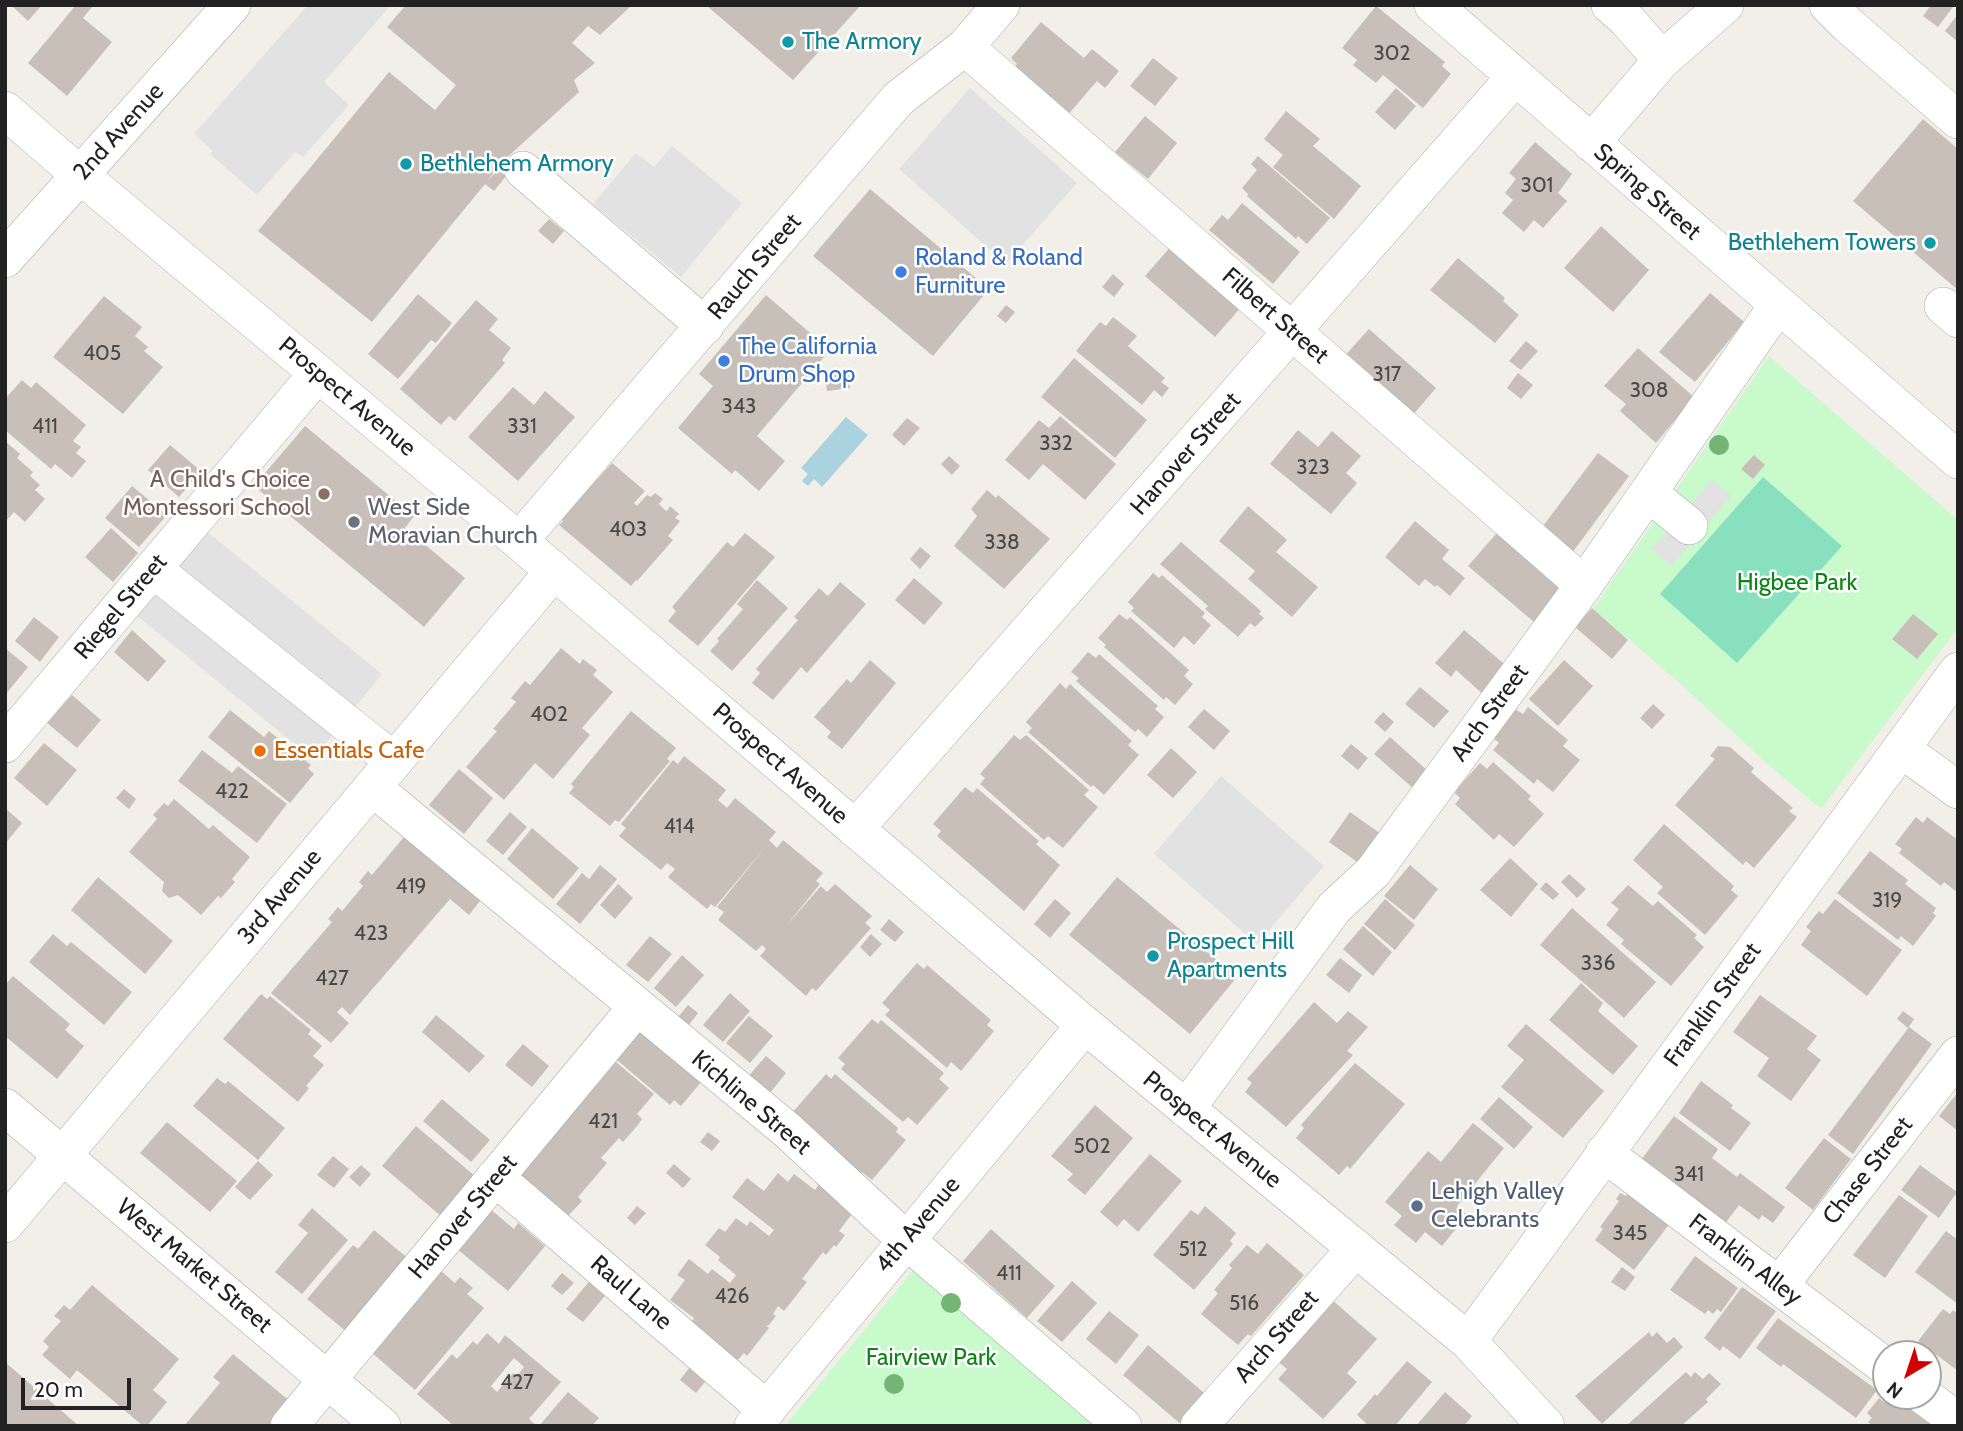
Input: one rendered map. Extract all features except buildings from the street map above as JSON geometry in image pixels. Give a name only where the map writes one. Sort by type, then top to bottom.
[{"type":"street","name":"2nd Avenue","points":[[5,259],[232,5]]},
{"type":"street","name":"Rauch Street","points":[[519,541],[898,99],[965,47],[1001,5]]},
{"type":"street","name":"Spring Street","points":[[1433,5],[1958,460]]},
{"type":"street","points":[[1610,5],[1662,60]]},
{"type":"street","points":[[1591,143],[1662,60],[1725,5]]},
{"type":"street","points":[[1828,5],[1958,120]]},
{"type":"street","name":"Filbert Street","points":[[965,47],[1584,585]]},
{"type":"street","name":"Hanover Street","points":[[855,829],[1515,77]]},
{"type":"street","name":"Prospect Avenue","points":[[5,110],[519,541],[1085,1025],[1468,1340],[1546,1426]]},
{"type":"street","points":[[523,170],[705,326]]},
{"type":"street","name":"Arch Street","points":[[1186,1109],[1334,908],[1373,872],[1584,585],[1778,305]]},
{"type":"street","name":"Riegel Street","points":[[5,744],[318,373]]},
{"type":"street","points":[[1648,493],[1689,526]]},
{"type":"street","name":"Kichline Street","points":[[153,569],[383,774],[636,1008],[786,1130],[906,1240],[1123,1426]]},
{"type":"street","name":"3rd Avenue","points":[[5,1224],[554,571]]},
{"type":"street","name":"Franklin Street","points":[[1468,1340],[1958,671]]},
{"type":"street","points":[[1901,749],[1958,790]]},
{"type":"street","name":"Hanover Street","points":[[289,1426],[636,1008]]},
{"type":"street","name":"4th Avenue","points":[[760,1418],[1085,1025]]},
{"type":"street","name":"Chase Street","points":[[1779,1286],[1958,1055]]},
{"type":"street","name":"West Market Street","points":[[5,1107],[382,1426]]},
{"type":"street","name":"Franklin Alley","points":[[1604,1153],[1872,1356]]},
{"type":"street","name":"Raul Lane","points":[[495,1177],[760,1418]]},
{"type":"street","name":"Arch Street","points":[[1199,1426],[1356,1248]]},
{"type":"street","points":[[1942,1409],[1958,1421]]},
{"type":"green space","name":"Higbee Park","points":[[1769,356],[1958,520],[1958,628],[1821,809],[1593,609]]},
{"type":"green space","points":[[1763,477],[1842,546],[1737,663],[1660,594]]},
{"type":"green space","name":"Fairview Park","points":[[915,1268],[1099,1426],[785,1426]]},
{"type":"shaded area","points":[[308,5],[391,5],[324,82],[349,105],[303,157],[295,152],[257,195],[210,154],[213,151],[194,134]]},
{"type":"shaded area","points":[[970,88],[1077,183],[1006,264],[899,169]]},
{"type":"shaded area","points":[[672,146],[742,203],[681,277],[593,204],[636,153],[654,167]]},
{"type":"shaded area","points":[[1712,480],[1731,496],[1671,566],[1652,549]]},
{"type":"shaded area","points":[[205,530],[382,674],[313,759],[136,615]]},
{"type":"shaded area","points":[[1221,776],[1324,866],[1257,944],[1154,854]]},
{"type":"water","points":[[846,417],[868,435],[822,487],[814,479],[808,486],[802,481],[808,474],[801,468]]},
{"type":"place","name":"The Armory","points":[[788,42]]},
{"type":"place","name":"Bethlehem Armory","points":[[406,164]]},
{"type":"place","name":"Bethlehem Towers","points":[[1930,243]]},
{"type":"place","name":"Roland & Roland Furniture","points":[[901,272]]},
{"type":"place","name":"The California Drum Shop","points":[[724,361]]},
{"type":"place","name":"A Child's Choice Montessori School","points":[[324,494]]},
{"type":"place","name":"West Side Moravian Church","points":[[354,522]]},
{"type":"place","name":"Essentials Cafe","points":[[260,751]]},
{"type":"place","name":"Prospect Hill Apartments","points":[[1153,956]]},
{"type":"place","name":"Lehigh Valley Celebrants","points":[[1417,1206]]}]
